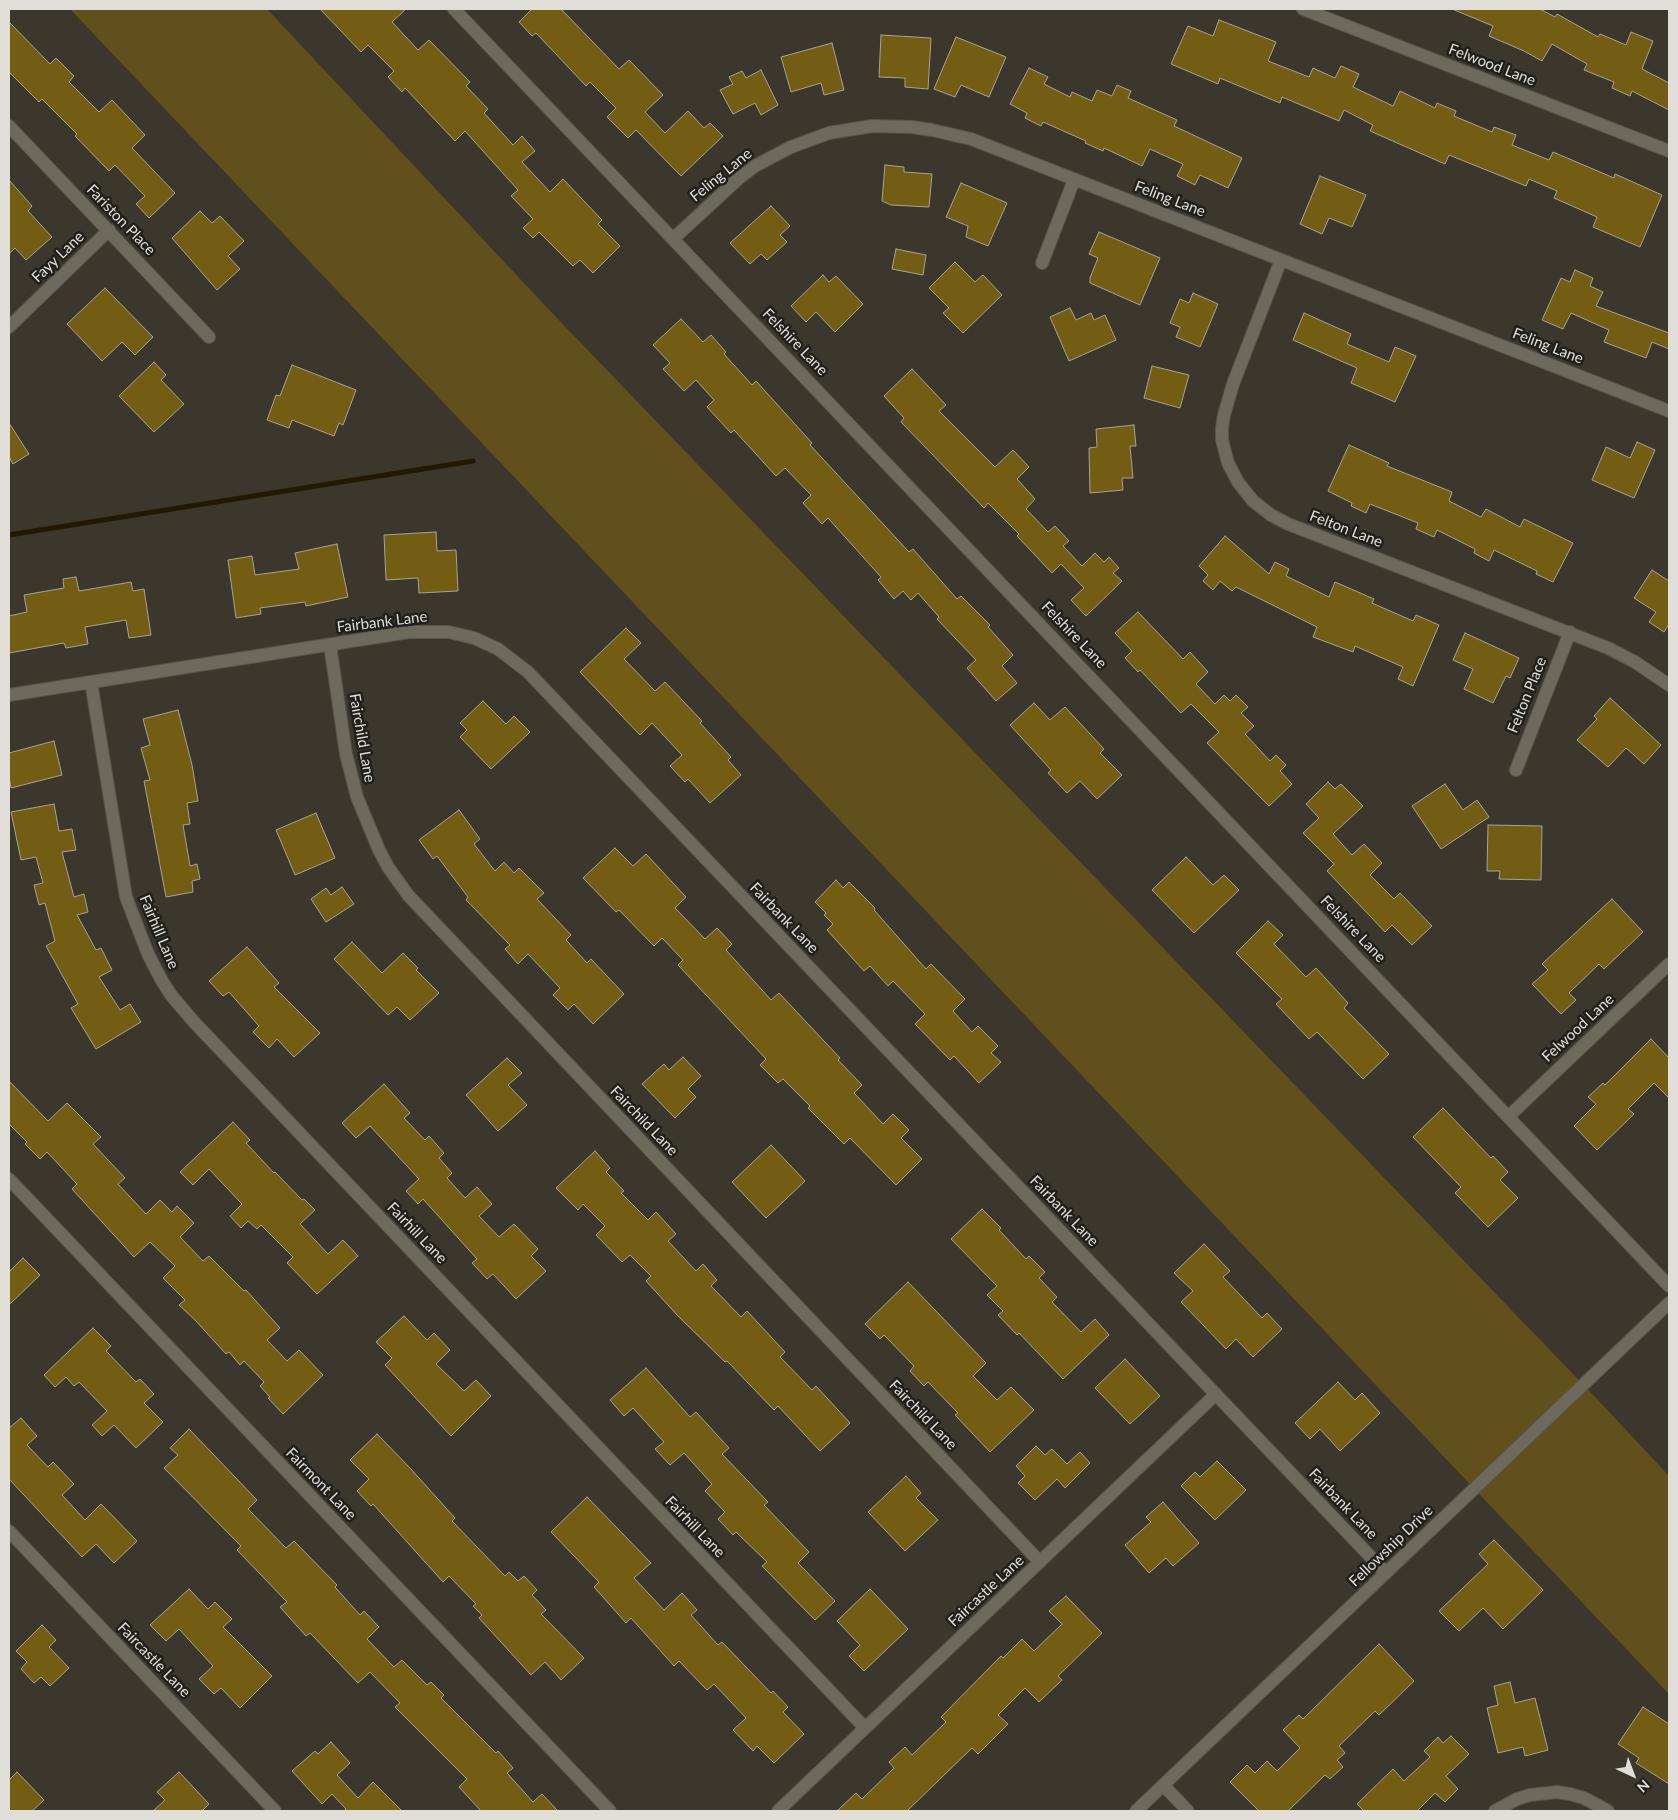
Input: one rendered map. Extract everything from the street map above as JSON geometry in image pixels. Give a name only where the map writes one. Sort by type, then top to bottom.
[{"type":"street","name":"Felshire Lane","points":[[454,9],[674,238],[1669,1286]]},
{"type":"street","name":"Felwood Lane","points":[[1303,9],[1669,151]]},
{"type":"street","name":"Fariston Place","points":[[9,126],[209,336]]},
{"type":"street","name":"Feling Lane","points":[[674,238],[733,183],[761,163],[810,139],[851,129],[891,126],[947,132],[1669,411]]},
{"type":"street","points":[[1042,263],[1074,180]]},
{"type":"street","name":"Fayy Lane","points":[[9,327],[108,230]]},
{"type":"street","name":"Felton Lane","points":[[1281,260],[1233,384],[1224,415],[1222,428],[1224,452],[1232,473],[1244,491],[1262,509],[1288,524],[1570,632],[1635,662],[1669,685]]},
{"type":"street","name":"Fairbank Lane","points":[[9,695],[409,632],[449,632],[474,638],[486,643],[519,664],[1386,1573]]},
{"type":"street","name":"Felton Place","points":[[1516,770],[1570,632]]},
{"type":"street","name":"Fairchild Lane","points":[[330,645],[346,754],[354,787],[379,850],[388,867],[408,895],[1040,1562]]},
{"type":"street","name":"Fairhill Lane","points":[[91,682],[120,874],[126,897],[148,954],[171,995],[194,1022],[864,1728]]},
{"type":"street","name":"Felwood Lane","points":[[1509,1116],[1669,964]]},
{"type":"street","name":"Fairmont Lane","points":[[9,1180],[610,1811]]},
{"type":"street","name":"Fellowship Drive","points":[[1136,1811],[1669,1303]]},
{"type":"street","name":"Faircastle Lane","points":[[778,1811],[1216,1394]]},
{"type":"street","name":"Faircastle Lane","points":[[9,1531],[275,1811]]},
{"type":"street","points":[[1163,1785],[1188,1811]]},
{"type":"street","points":[[1495,1811],[1517,1799],[1530,1795],[1557,1792],[1584,1798],[1608,1811]]},
{"type":"shaded area","points":[[70,9],[267,9],[553,314],[1597,1399],[1669,1476],[1669,1694]]},
{"type":"building","points":[[320,9],[406,9],[392,22],[418,50],[429,40],[470,82],[466,86],[488,109],[484,113],[513,145],[522,136],[535,151],[522,162],[550,192],[563,179],[602,220],[598,224],[620,246],[593,273],[580,260],[573,266],[539,232],[533,238],[523,228],[533,219],[511,196],[518,190],[465,131],[455,141],[405,88],[402,92],[388,77],[394,71],[368,45],[361,52]]},
{"type":"building","points":[[532,9],[561,9],[619,69],[629,60],[663,95],[645,112],[665,133],[688,111],[704,128],[710,123],[723,136],[681,176],[636,130],[628,138],[607,117],[616,108],[590,82],[586,86],[536,33],[532,36],[519,22]]},
{"type":"building","points":[[1452,9],[1540,9],[1555,17],[1557,14],[1598,37],[1600,34],[1626,45],[1631,32],[1653,41],[1642,69],[1669,83],[1669,110],[1632,91],[1630,96],[1612,88],[1614,82],[1584,70],[1587,64],[1552,44],[1542,61],[1489,36],[1493,26]]},
{"type":"building","points":[[1219,20],[1276,42],[1268,61],[1309,77],[1313,68],[1335,78],[1341,66],[1359,74],[1353,87],[1393,106],[1400,91],[1435,108],[1437,103],[1456,111],[1454,116],[1492,132],[1494,127],[1516,135],[1512,145],[1549,160],[1553,152],[1614,178],[1615,174],[1662,195],[1640,247],[1593,227],[1597,217],[1554,198],[1557,191],[1529,179],[1526,186],[1449,155],[1445,164],[1370,131],[1373,125],[1344,110],[1339,121],[1282,97],[1280,103],[1220,78],[1218,84],[1171,64],[1188,26],[1213,36]]},
{"type":"building","points":[[9,22],[50,64],[56,58],[74,76],[69,82],[99,112],[112,100],[145,135],[132,148],[175,193],[149,218],[136,204],[145,196],[115,165],[109,171],[75,136],[77,134],[42,99],[39,102],[9,72]]},
{"type":"building","points":[[881,35],[931,38],[928,89],[905,87],[905,78],[879,77]]},
{"type":"building","points":[[956,37],[1006,57],[989,97],[961,85],[955,97],[934,89]]},
{"type":"building","points":[[832,43],[844,90],[824,95],[821,83],[791,92],[781,57]]},
{"type":"building","points":[[1029,68],[1048,77],[1044,84],[1070,97],[1072,92],[1092,101],[1097,90],[1112,96],[1117,85],[1131,91],[1128,98],[1177,120],[1174,126],[1242,158],[1228,188],[1200,175],[1195,185],[1177,176],[1183,164],[1150,149],[1142,166],[1104,148],[1103,151],[1085,143],[1086,141],[1043,122],[1041,126],[1025,118],[1027,113],[1010,104]]},
{"type":"building","points":[[761,70],[778,105],[761,115],[755,103],[733,114],[720,90],[733,84],[729,77],[742,71],[746,78]]},
{"type":"building","points":[[885,165],[904,167],[904,172],[932,174],[929,207],[891,205],[882,201]]},
{"type":"building","points":[[1320,176],[1366,195],[1352,227],[1329,218],[1322,234],[1300,224]]},
{"type":"building","points":[[9,180],[32,206],[28,211],[52,237],[26,260],[15,248],[9,254]]},
{"type":"building","points":[[961,183],[1007,203],[988,246],[966,237],[968,226],[946,217]]},
{"type":"building","points":[[771,206],[790,226],[780,235],[787,242],[767,260],[761,254],[750,264],[730,243]]},
{"type":"building","points":[[200,211],[212,223],[220,216],[244,241],[228,256],[240,269],[217,290],[172,238]]},
{"type":"building","points":[[1099,232],[1160,258],[1140,305],[1090,283],[1090,278],[1098,258],[1089,254]]},
{"type":"building","points":[[896,249],[926,255],[923,275],[892,269]]},
{"type":"building","points":[[955,262],[975,282],[983,275],[1002,295],[963,333],[943,313],[949,308],[929,288]]},
{"type":"building","points":[[1575,270],[1593,278],[1590,286],[1603,292],[1596,306],[1669,333],[1669,349],[1652,342],[1646,358],[1604,342],[1609,330],[1571,313],[1563,329],[1542,320],[1561,278],[1570,282]]},
{"type":"building","points":[[823,275],[829,282],[836,276],[863,304],[835,332],[816,312],[806,322],[791,306]]},
{"type":"building","points":[[105,288],[153,337],[135,355],[122,342],[102,361],[67,324]]},
{"type":"building","points":[[1193,293],[1218,304],[1200,347],[1176,337],[1180,327],[1170,323],[1180,299],[1189,303]]},
{"type":"building","points":[[1070,308],[1076,320],[1091,313],[1094,320],[1105,315],[1116,340],[1069,361],[1050,317]]},
{"type":"building","points":[[1304,313],[1351,334],[1347,344],[1389,362],[1395,347],[1416,356],[1395,402],[1351,383],[1357,368],[1293,340]]},
{"type":"building","points":[[681,319],[703,342],[711,335],[726,352],[724,354],[752,385],[756,381],[812,443],[810,445],[909,552],[913,549],[957,599],[961,596],[990,625],[988,627],[1013,655],[1002,666],[1017,683],[996,701],[967,668],[976,660],[937,619],[939,617],[918,593],[911,600],[903,591],[894,599],[878,580],[881,577],[828,518],[822,524],[803,503],[811,495],[785,468],[776,476],[734,430],[731,433],[707,407],[714,400],[696,380],[684,391],[663,369],[670,363],[653,345]]},
{"type":"building","points":[[154,362],[166,375],[161,380],[184,404],[154,432],[119,396]]},
{"type":"building","points":[[292,365],[356,390],[343,425],[339,423],[334,436],[292,420],[289,428],[267,420],[276,395],[280,396]]},
{"type":"building","points":[[1152,366],[1189,375],[1180,408],[1144,398]]},
{"type":"building","points":[[912,369],[946,405],[939,411],[995,467],[1013,450],[1029,467],[1017,479],[1035,499],[1026,509],[1048,532],[1055,526],[1069,541],[1063,546],[1082,566],[1095,553],[1104,562],[1109,557],[1119,568],[1113,573],[1122,581],[1086,616],[1071,600],[1084,588],[1061,564],[1052,573],[1017,536],[1019,534],[988,503],[984,508],[901,422],[904,418],[884,396]]},
{"type":"building","points":[[9,423],[29,454],[13,464],[9,457]]},
{"type":"building","points":[[1134,425],[1136,446],[1130,446],[1133,478],[1122,478],[1123,490],[1090,493],[1089,448],[1097,447],[1096,429]]},
{"type":"building","points":[[1637,442],[1655,450],[1634,498],[1592,480],[1606,447],[1630,458]]},
{"type":"building","points":[[1349,445],[1389,463],[1387,466],[1452,492],[1449,501],[1481,517],[1486,509],[1520,527],[1524,519],[1573,543],[1553,582],[1536,574],[1537,571],[1494,550],[1489,561],[1474,553],[1475,549],[1437,530],[1434,537],[1416,529],[1418,523],[1370,504],[1366,513],[1351,506],[1352,503],[1328,491]]},
{"type":"building","points":[[436,532],[437,551],[456,550],[458,591],[419,593],[418,578],[386,580],[384,535]]},
{"type":"building","points":[[1225,536],[1269,574],[1275,562],[1289,569],[1286,576],[1329,597],[1335,582],[1374,599],[1372,603],[1413,621],[1416,615],[1439,625],[1413,686],[1398,679],[1403,667],[1355,646],[1353,652],[1313,637],[1317,627],[1236,587],[1232,591],[1220,581],[1213,590],[1203,581],[1208,575],[1199,566]]},
{"type":"building","points":[[337,544],[348,597],[306,606],[305,602],[260,608],[261,614],[236,618],[228,560],[252,556],[255,575],[299,569],[295,553]]},
{"type":"building","points":[[1652,570],[1669,581],[1669,624],[1664,632],[1649,622],[1656,612],[1634,598]]},
{"type":"building","points":[[76,577],[79,591],[131,582],[133,591],[144,589],[151,635],[129,638],[126,620],[85,627],[88,644],[66,648],[64,643],[9,653],[9,616],[27,612],[24,595],[64,588],[63,579]]},
{"type":"building","points":[[1138,612],[1183,659],[1190,652],[1208,672],[1196,684],[1215,704],[1224,695],[1230,701],[1236,695],[1248,707],[1241,713],[1254,726],[1245,734],[1270,761],[1276,755],[1286,765],[1280,771],[1292,784],[1269,806],[1207,743],[1219,732],[1191,704],[1181,713],[1140,670],[1138,672],[1125,658],[1132,651],[1115,633]]},
{"type":"building","points":[[626,628],[641,643],[624,659],[655,691],[665,682],[702,721],[700,723],[731,757],[728,760],[741,775],[710,803],[688,779],[685,782],[670,766],[682,755],[652,723],[640,735],[580,672]]},
{"type":"building","points":[[1465,633],[1519,658],[1510,678],[1506,676],[1493,703],[1464,689],[1473,669],[1453,660]]},
{"type":"building","points":[[1610,698],[1661,745],[1644,764],[1626,748],[1608,767],[1577,740],[1597,719],[1594,716]]},
{"type":"building","points":[[483,701],[506,724],[514,716],[530,732],[491,769],[460,737],[467,730],[460,723]]},
{"type":"building","points":[[1034,703],[1050,720],[1065,707],[1104,749],[1100,753],[1122,775],[1097,799],[1080,781],[1067,793],[1048,773],[1051,770],[1010,725]]},
{"type":"building","points":[[178,710],[192,765],[198,801],[187,803],[190,824],[183,825],[190,866],[197,864],[200,879],[192,881],[193,892],[166,897],[144,781],[150,780],[141,748],[150,745],[143,719]]},
{"type":"building","points":[[54,741],[62,775],[11,788],[9,753]]},
{"type":"building","points":[[1328,782],[1335,789],[1341,784],[1363,806],[1333,834],[1352,855],[1364,844],[1382,863],[1370,875],[1394,899],[1400,893],[1432,926],[1412,945],[1392,925],[1385,932],[1327,871],[1334,864],[1303,833],[1319,818],[1306,804]]},
{"type":"building","points":[[1445,784],[1463,810],[1477,800],[1489,817],[1441,849],[1412,806]]},
{"type":"building","points":[[54,804],[59,831],[72,829],[76,850],[62,852],[74,897],[84,894],[88,912],[77,915],[96,950],[101,948],[112,970],[99,977],[120,1010],[130,1004],[141,1022],[96,1049],[71,1008],[78,1004],[46,946],[55,941],[45,903],[39,905],[34,885],[43,883],[36,857],[21,860],[11,812]]},
{"type":"building","points":[[459,810],[480,839],[474,844],[495,871],[504,862],[514,873],[519,868],[544,893],[537,899],[571,935],[566,940],[587,963],[591,959],[624,994],[593,1024],[574,1004],[568,1010],[553,995],[560,988],[528,954],[518,964],[505,949],[510,945],[466,900],[468,897],[437,856],[433,859],[419,840]]},
{"type":"building","points":[[316,813],[335,858],[295,875],[276,830]]},
{"type":"building","points":[[1488,825],[1542,826],[1541,880],[1499,879],[1500,871],[1487,871]]},
{"type":"building","points":[[615,848],[633,866],[646,854],[686,897],[675,908],[705,939],[717,928],[732,944],[726,950],[771,1000],[779,993],[840,1058],[838,1060],[862,1085],[854,1093],[883,1124],[893,1114],[909,1130],[901,1138],[922,1159],[896,1185],[850,1138],[844,1144],[808,1108],[810,1106],[783,1079],[778,1083],[760,1065],[766,1059],[678,965],[683,960],[662,938],[654,946],[619,910],[616,912],[583,878]]},
{"type":"building","points":[[1186,857],[1213,885],[1224,875],[1239,890],[1194,933],[1152,890]]},
{"type":"building","points":[[836,880],[843,888],[849,882],[875,908],[874,910],[926,969],[931,964],[965,999],[953,1011],[972,1032],[978,1026],[998,1046],[991,1053],[1001,1062],[979,1083],[954,1056],[950,1060],[915,1024],[925,1014],[893,981],[888,986],[870,966],[864,971],[827,930],[833,924],[824,915],[826,913],[815,902]]},
{"type":"building","points":[[342,887],[354,904],[326,922],[311,899],[326,888],[331,895]]},
{"type":"building","points":[[1612,899],[1643,932],[1604,969],[1599,964],[1569,993],[1576,1000],[1561,1014],[1532,984],[1548,970],[1542,964]]},
{"type":"building","points":[[1268,921],[1283,935],[1274,944],[1306,977],[1316,968],[1348,1003],[1344,1008],[1389,1054],[1363,1079],[1317,1032],[1309,1039],[1276,1004],[1282,999],[1236,953]]},
{"type":"building","points":[[352,942],[382,973],[403,953],[418,968],[416,970],[439,993],[410,1020],[397,1007],[388,1015],[334,959]]},
{"type":"building","points":[[247,947],[279,983],[274,987],[320,1033],[294,1057],[277,1039],[269,1048],[253,1032],[259,1026],[229,992],[223,996],[209,981]]},
{"type":"building","points":[[1651,1039],[1669,1058],[1669,1098],[1654,1083],[1628,1109],[1634,1114],[1597,1150],[1574,1126],[1596,1104],[1588,1097],[1603,1083],[1605,1085]]},
{"type":"building","points":[[683,1057],[701,1076],[688,1089],[696,1097],[675,1118],[642,1084],[664,1064],[669,1070]]},
{"type":"building","points":[[507,1058],[522,1073],[508,1085],[527,1105],[498,1131],[466,1095]]},
{"type":"building","points":[[9,1081],[48,1121],[67,1103],[101,1137],[93,1144],[125,1178],[118,1184],[146,1214],[160,1200],[172,1212],[177,1206],[194,1223],[180,1237],[203,1261],[209,1256],[244,1291],[246,1290],[280,1328],[267,1340],[287,1361],[299,1350],[323,1375],[283,1414],[260,1386],[264,1382],[244,1361],[240,1365],[229,1352],[226,1354],[179,1305],[185,1300],[163,1278],[175,1266],[150,1242],[134,1257],[72,1189],[77,1184],[47,1152],[40,1159],[25,1144],[27,1142],[9,1124]]},
{"type":"building","points":[[384,1084],[410,1113],[404,1118],[425,1140],[429,1136],[444,1153],[439,1158],[452,1173],[447,1178],[465,1198],[477,1187],[492,1204],[479,1216],[499,1237],[514,1224],[538,1249],[531,1256],[546,1271],[516,1299],[493,1274],[487,1279],[472,1263],[477,1259],[423,1199],[418,1204],[406,1191],[419,1179],[370,1126],[356,1138],[342,1123]]},
{"type":"building","points":[[1443,1108],[1491,1158],[1493,1156],[1508,1172],[1500,1180],[1518,1198],[1488,1227],[1455,1193],[1461,1187],[1413,1137]]},
{"type":"building","points":[[233,1122],[250,1140],[246,1143],[274,1173],[315,1210],[300,1224],[328,1254],[343,1240],[358,1256],[317,1294],[287,1263],[293,1257],[261,1225],[257,1229],[248,1221],[241,1228],[230,1216],[242,1204],[209,1169],[193,1185],[180,1172]]},
{"type":"building","points":[[771,1145],[805,1181],[766,1218],[732,1182]]},
{"type":"building","points":[[595,1151],[610,1168],[606,1172],[624,1191],[621,1193],[648,1220],[656,1212],[676,1234],[668,1241],[696,1271],[703,1264],[717,1280],[711,1286],[741,1317],[747,1311],[785,1352],[780,1357],[812,1390],[816,1386],[850,1423],[820,1451],[778,1406],[774,1410],[727,1361],[725,1362],[678,1316],[646,1281],[651,1276],[630,1255],[622,1262],[596,1235],[605,1226],[583,1204],[578,1210],[556,1188]]},
{"type":"building","points":[[982,1209],[1001,1228],[999,1230],[1026,1259],[1029,1256],[1045,1272],[1039,1278],[1057,1297],[1052,1302],[1081,1332],[1095,1319],[1109,1335],[1063,1379],[1019,1333],[1017,1335],[998,1315],[1003,1311],[987,1295],[997,1286],[951,1239]]},
{"type":"building","points":[[1204,1244],[1230,1271],[1223,1277],[1262,1318],[1267,1313],[1282,1329],[1253,1357],[1236,1339],[1226,1349],[1181,1302],[1193,1291],[1174,1273]]},
{"type":"building","points":[[23,1258],[40,1275],[9,1305],[9,1272]]},
{"type":"building","points":[[908,1282],[986,1363],[973,1376],[997,1400],[1011,1387],[1034,1410],[990,1452],[955,1415],[958,1413],[928,1382],[924,1386],[910,1371],[914,1366],[884,1335],[880,1339],[865,1324]]},
{"type":"building","points":[[404,1316],[427,1340],[434,1333],[450,1350],[436,1364],[464,1391],[476,1380],[491,1396],[451,1436],[385,1365],[392,1358],[376,1342]]},
{"type":"building","points":[[93,1328],[111,1346],[106,1351],[136,1382],[140,1379],[154,1394],[144,1403],[163,1422],[136,1448],[114,1425],[102,1436],[92,1425],[107,1411],[79,1382],[74,1386],[66,1377],[55,1387],[44,1375]]},
{"type":"building","points":[[1125,1359],[1160,1396],[1130,1424],[1095,1388]]},
{"type":"building","points":[[646,1368],[690,1417],[696,1412],[729,1448],[722,1454],[768,1502],[764,1505],[809,1552],[798,1563],[835,1601],[815,1620],[762,1566],[767,1562],[736,1532],[733,1535],[718,1519],[725,1512],[705,1491],[712,1484],[684,1453],[670,1465],[655,1449],[664,1442],[633,1408],[624,1416],[610,1400]]},
{"type":"building","points":[[1338,1382],[1355,1400],[1362,1393],[1380,1413],[1340,1451],[1320,1429],[1310,1439],[1295,1423]]},
{"type":"building","points":[[21,1418],[37,1436],[27,1445],[48,1467],[53,1462],[74,1484],[62,1495],[85,1520],[101,1504],[137,1541],[114,1563],[96,1544],[82,1557],[9,1479],[9,1428]]},
{"type":"building","points":[[189,1429],[257,1500],[248,1509],[286,1548],[294,1541],[337,1585],[335,1587],[360,1615],[364,1611],[379,1627],[367,1639],[394,1667],[402,1660],[427,1685],[431,1682],[444,1695],[441,1698],[496,1753],[498,1751],[513,1768],[507,1773],[533,1802],[542,1794],[558,1811],[481,1811],[459,1787],[467,1779],[395,1707],[400,1703],[370,1672],[358,1683],[310,1633],[306,1636],[280,1607],[287,1602],[237,1550],[241,1546],[164,1468],[178,1455],[170,1448]]},
{"type":"building","points":[[377,1434],[455,1518],[452,1521],[505,1576],[509,1572],[518,1581],[524,1576],[537,1590],[532,1595],[546,1610],[541,1614],[584,1658],[561,1680],[545,1662],[531,1675],[479,1618],[482,1615],[473,1606],[476,1604],[449,1576],[443,1582],[373,1504],[371,1506],[357,1491],[369,1479],[350,1460]]},
{"type":"building","points":[[1036,1446],[1045,1455],[1052,1449],[1067,1464],[1080,1452],[1090,1463],[1065,1488],[1057,1479],[1035,1500],[1018,1483],[1025,1476],[1016,1466]]},
{"type":"building","points":[[1217,1461],[1246,1490],[1215,1520],[1181,1486],[1195,1472],[1200,1477]]},
{"type":"building","points":[[906,1476],[921,1493],[916,1498],[938,1520],[905,1551],[868,1512]]},
{"type":"building","points":[[587,1497],[651,1563],[634,1578],[664,1610],[682,1593],[697,1610],[691,1615],[718,1645],[722,1642],[771,1693],[773,1691],[788,1707],[783,1712],[804,1734],[774,1763],[757,1746],[753,1751],[733,1730],[746,1718],[714,1684],[707,1690],[679,1661],[674,1666],[631,1618],[626,1623],[594,1587],[599,1582],[551,1532]]},
{"type":"building","points":[[1163,1502],[1199,1543],[1173,1566],[1166,1558],[1149,1573],[1125,1545],[1151,1522],[1146,1517]]},
{"type":"building","points":[[1494,1540],[1543,1590],[1503,1629],[1483,1608],[1459,1631],[1439,1611],[1488,1564],[1479,1554]]},
{"type":"building","points":[[189,1589],[208,1609],[215,1602],[232,1619],[223,1627],[272,1676],[240,1708],[221,1688],[214,1694],[199,1679],[213,1666],[179,1629],[166,1641],[150,1625]]},
{"type":"building","points":[[870,1589],[908,1629],[864,1671],[849,1656],[860,1645],[837,1621]]},
{"type":"building","points":[[1066,1596],[1102,1633],[1058,1676],[1062,1680],[1039,1702],[1025,1688],[998,1715],[1008,1724],[978,1754],[972,1748],[907,1811],[837,1811],[856,1793],[862,1799],[894,1768],[889,1762],[905,1747],[912,1755],[946,1722],[941,1717],[1001,1656],[1003,1658],[1022,1639],[1034,1651],[1062,1624],[1049,1611]]},
{"type":"building","points":[[42,1625],[56,1640],[49,1647],[69,1668],[50,1686],[41,1677],[34,1683],[21,1669],[27,1662],[16,1651]]},
{"type":"building","points":[[1379,1644],[1414,1681],[1379,1715],[1375,1711],[1339,1746],[1345,1753],[1337,1760],[1343,1767],[1330,1779],[1325,1775],[1288,1811],[1259,1811],[1230,1782],[1247,1765],[1255,1773],[1267,1761],[1277,1771],[1300,1748],[1283,1730],[1299,1715],[1303,1719]]},
{"type":"building","points":[[1510,1682],[1515,1703],[1535,1698],[1548,1750],[1525,1756],[1523,1747],[1498,1753],[1487,1708],[1498,1705],[1494,1686]]},
{"type":"building","points":[[1643,1707],[1669,1724],[1669,1784],[1636,1763],[1639,1758],[1618,1744]]},
{"type":"building","points":[[1451,1736],[1469,1754],[1446,1776],[1458,1789],[1445,1802],[1435,1793],[1417,1811],[1364,1811],[1357,1804],[1393,1769],[1404,1781],[1430,1757],[1424,1751],[1438,1737],[1443,1743]]},
{"type":"building","points":[[331,1742],[350,1763],[337,1775],[358,1798],[373,1782],[402,1811],[344,1811],[346,1809],[332,1794],[322,1804],[292,1771],[315,1751],[318,1754]]},
{"type":"building","points":[[17,1772],[44,1800],[32,1811],[9,1811],[9,1780]]},
{"type":"building","points":[[179,1772],[209,1804],[202,1811],[153,1811],[165,1800],[157,1792]]},
{"type":"waterway","points":[[9,535],[473,461]]}]
